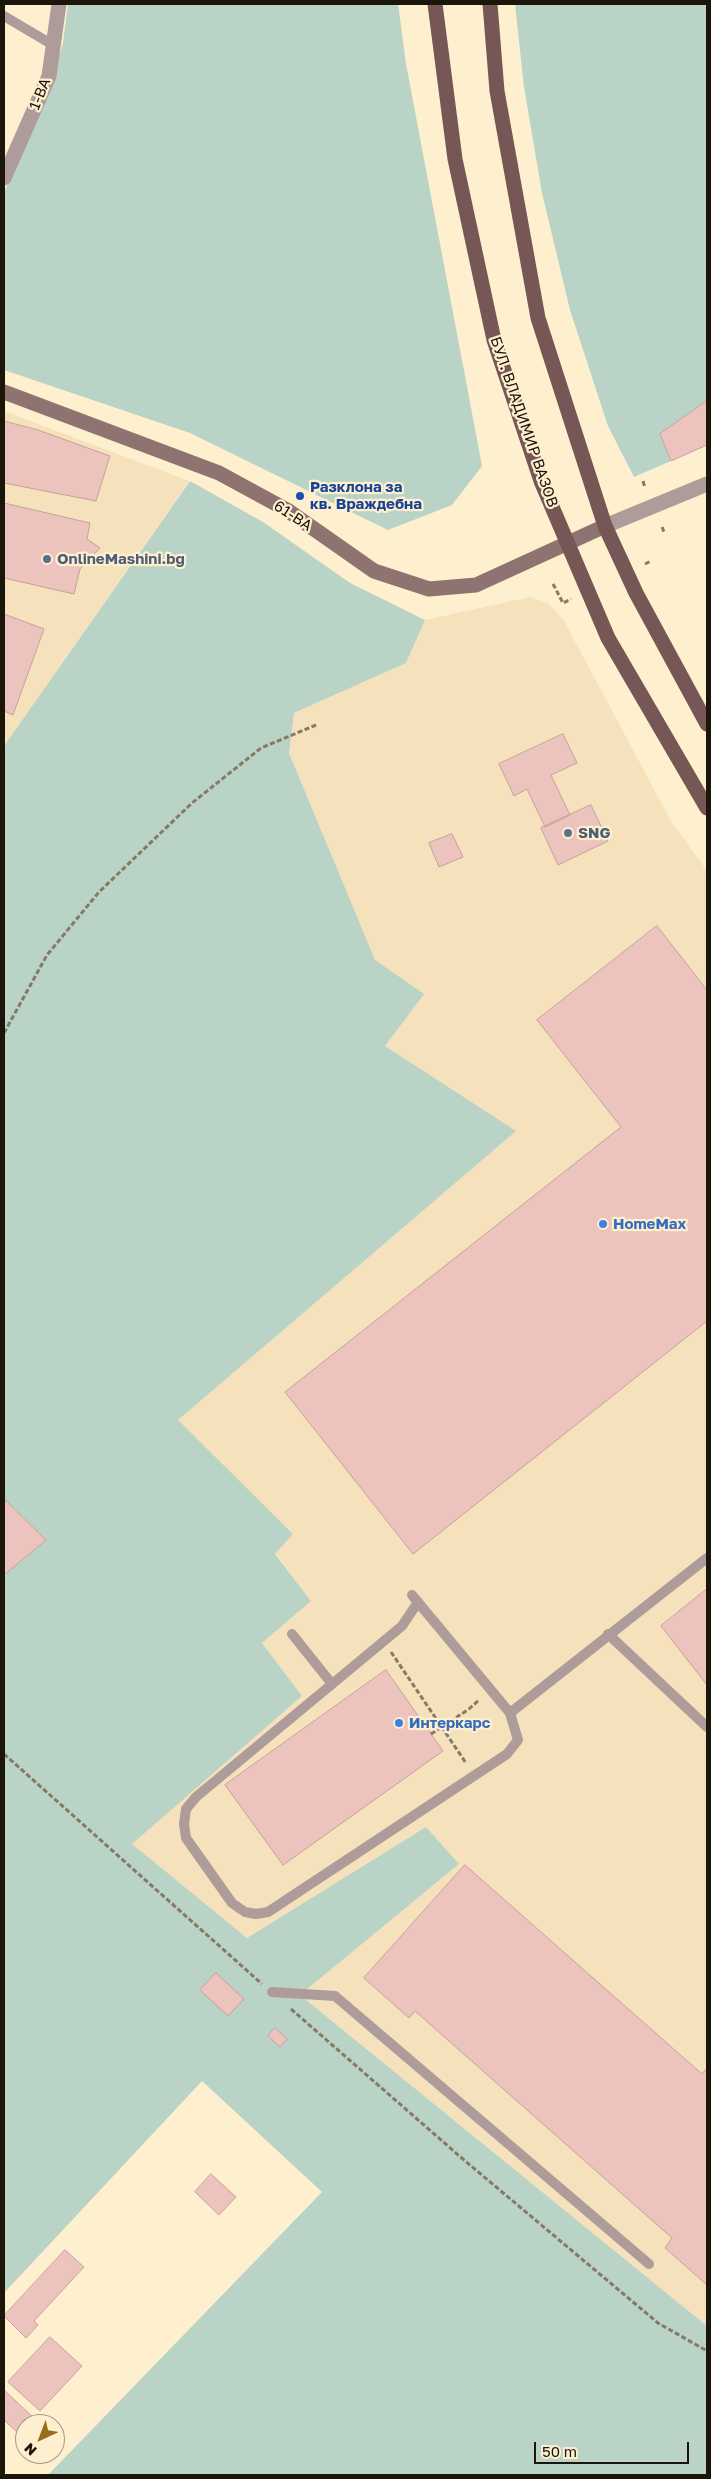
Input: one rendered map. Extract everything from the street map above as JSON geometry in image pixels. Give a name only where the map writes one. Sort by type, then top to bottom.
[{"type":"main road","points":[[435,4],[440,34]]},
{"type":"main road","points":[[439,4],[440,34]]},
{"type":"main road","points":[[490,4],[497,91],[538,318],[605,526],[636,593],[707,724]]},
{"type":"main road","name":"БУЛ. ВЛАДИМИР ВАЗОВ","points":[[440,34],[455,159],[494,340],[541,481],[608,638],[707,808]]},
{"type":"street","name":"1-ВА","points":[[4,178],[49,76],[59,4]]},
{"type":"street","name":"61-ВА","points":[[4,392],[219,473],[286,510],[374,571],[428,589],[476,585],[605,526]]},
{"type":"street","points":[[605,526],[707,484]]},
{"type":"lane","points":[[4,16],[53,45]]},
{"type":"lane","points":[[510,1713],[707,1558]]},
{"type":"lane","points":[[415,1598],[510,1713],[518,1740],[507,1754],[268,1912],[256,1914],[239,1907],[232,1903],[186,1838],[184,1824],[186,1810],[196,1796],[384,1641],[402,1626],[415,1598]]},
{"type":"lane","points":[[292,1634],[332,1684]]},
{"type":"lane","points":[[608,1634],[707,1728]]},
{"type":"lane","points":[[272,1992],[335,1996],[649,2264]]},
{"type":"path","points":[[643,481],[646,488]]},
{"type":"path","points":[[662,527],[664,532]]},
{"type":"path","points":[[645,564],[651,561]]},
{"type":"path","points":[[553,584],[563,604],[571,599]]},
{"type":"path","points":[[4,1033],[48,955],[99,892],[192,803],[261,748],[316,725]]},
{"type":"path","points":[[384,1641],[474,1776]]},
{"type":"path","points":[[431,1734],[469,1709]]},
{"type":"path","points":[[4,1754],[464,2160],[658,2323],[707,2351]]},
{"type":"shaded area","points":[[4,411],[189,481],[4,746]]},
{"type":"shaded area","points":[[530,597],[548,603],[563,619],[671,821],[707,871],[707,2326],[300,1995],[459,1864],[426,1827],[247,1938],[131,1844],[302,1696],[262,1643],[311,1601],[275,1553],[293,1534],[177,1420],[515,1131],[385,1046],[423,994],[375,961],[289,753],[294,713],[406,663],[425,620]]},
{"type":"green space","points":[[68,4],[398,4],[406,64],[482,466],[452,505],[388,530],[190,433],[4,370],[4,193],[49,91],[63,43]]},
{"type":"green space","points":[[515,4],[707,4],[707,401],[660,434],[671,461],[634,477],[608,426],[570,310],[542,193],[524,87]]},
{"type":"green space","points":[[190,481],[263,522],[350,583],[425,620],[406,663],[294,713],[289,753],[375,960],[424,994],[385,1046],[516,1131],[178,1420],[293,1534],[275,1554],[311,1601],[262,1643],[302,1696],[132,1844],[247,1938],[426,1827],[459,1864],[300,1995],[707,2326],[707,2475],[48,2475],[59,2464],[65,2464],[65,2457],[322,2192],[202,2081],[4,2293],[4,1575],[46,1540],[4,1499],[4,746]]},
{"type":"building","points":[[707,401],[707,445],[671,461],[660,434]]},
{"type":"building","points":[[4,421],[38,430],[110,456],[96,501],[4,483]]},
{"type":"building","name":"ОnlineMashini.bg","points":[[4,503],[90,523],[87,539],[100,548],[80,569],[74,594],[4,578]]},
{"type":"building","points":[[4,614],[44,629],[13,715],[4,711]]},
{"type":"building","points":[[563,734],[577,763],[551,775],[570,815],[545,827],[527,789],[514,796],[499,764]]},
{"type":"building","points":[[591,805],[608,841],[558,865],[541,828]]},
{"type":"building","points":[[452,834],[463,857],[439,867],[429,843]]},
{"type":"building","name":"HomeMax","points":[[657,926],[707,990],[707,1321],[413,1554],[285,1392],[621,1127],[537,1020]]},
{"type":"building","points":[[4,1499],[46,1540],[4,1575]]},
{"type":"building","points":[[707,1589],[707,1685],[661,1626]]},
{"type":"building","points":[[386,1670],[443,1751],[283,1865],[225,1785]]},
{"type":"building","points":[[465,1865],[702,2074],[707,2068],[707,2285],[665,2248],[672,2238],[415,2011],[409,2018],[364,1978]]},
{"type":"building","points":[[216,1973],[244,1999],[228,2016],[200,1990]]},
{"type":"building","points":[[275,2028],[287,2039],[280,2047],[268,2036]]},
{"type":"building","points":[[211,2174],[236,2197],[219,2215],[195,2192]]},
{"type":"building","points":[[65,2250],[84,2267],[34,2321],[38,2325],[26,2338],[4,2316]]},
{"type":"building","points":[[50,2337],[82,2366],[40,2411],[8,2382]]},
{"type":"building","points":[[4,2390],[30,2414],[15,2414],[15,2430],[4,2420]]},
{"type":"place","name":"Разклона за кв. Враждебна","points":[[300,496]]},
{"type":"place","name":"ОnlineMashini.bg","points":[[47,559]]},
{"type":"place","name":"SNG","points":[[568,833]]},
{"type":"place","name":"HomeMax","points":[[603,1224]]},
{"type":"place","name":"Интеркарс","points":[[399,1723]]}]
